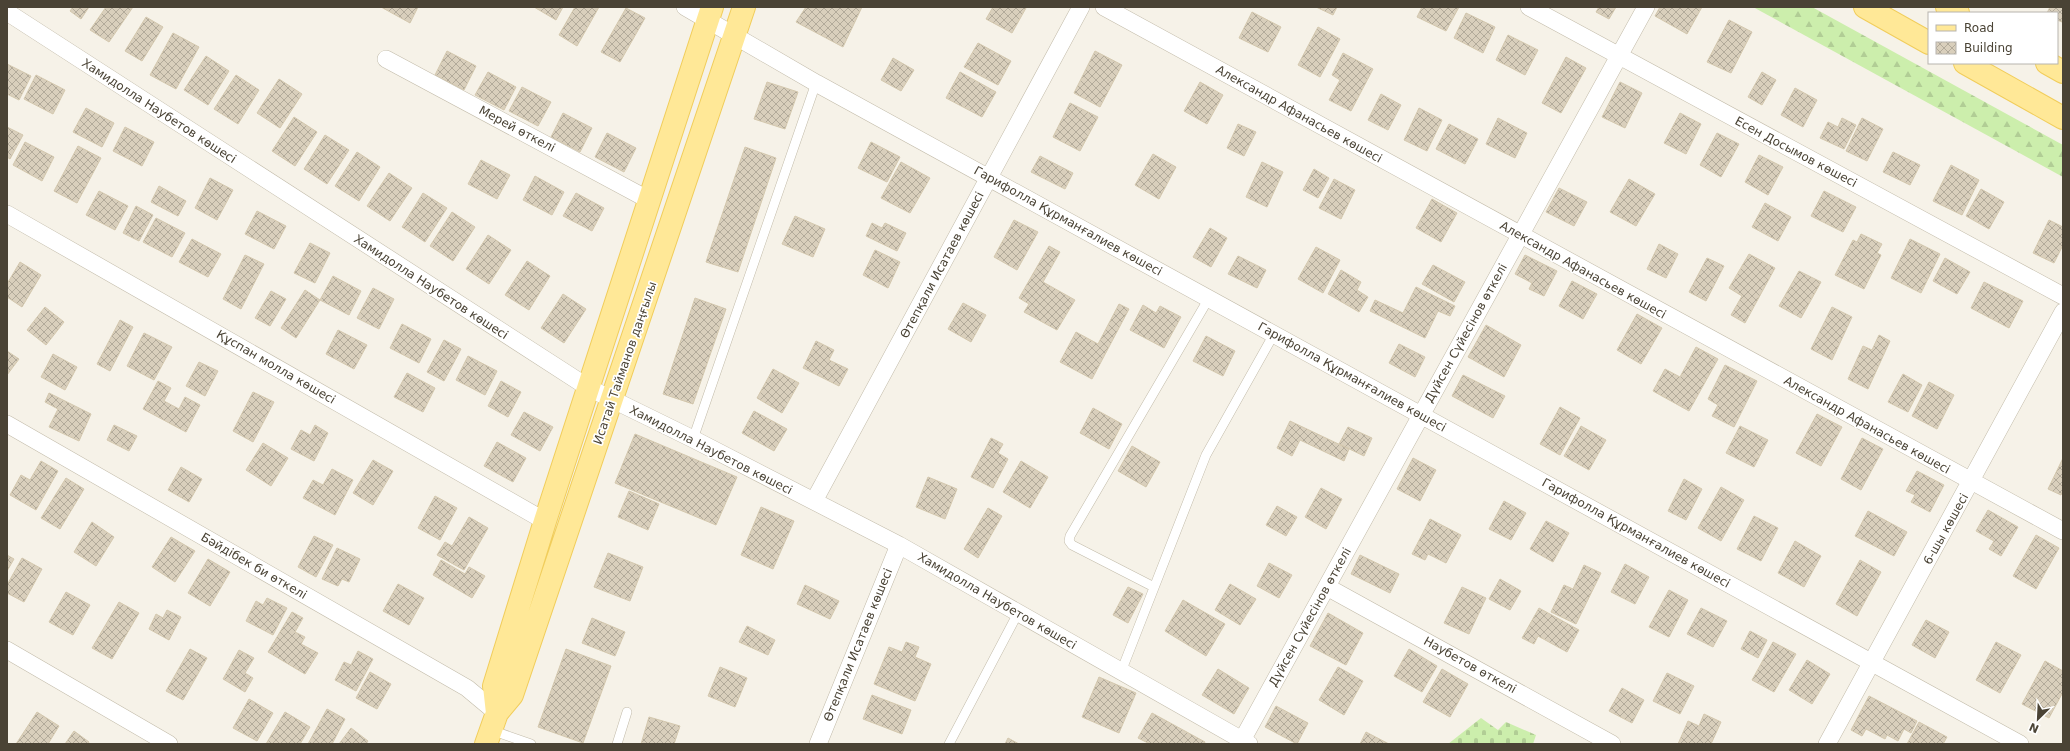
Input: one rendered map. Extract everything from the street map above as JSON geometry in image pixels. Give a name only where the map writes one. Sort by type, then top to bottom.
[{"type":"main road","name":"Исатай Тайманов даңғылы","points":[[491,729],[512,695],[744,7]]},
{"type":"main road","points":[[1865,7],[1928,42]]},
{"type":"main road","points":[[1947,7],[1956,12]]},
{"type":"main road","points":[[491,729],[494,686],[545,521],[710,14]]},
{"type":"main road","points":[[1967,64],[2063,118]]},
{"type":"main road","points":[[2049,64],[2063,72]]},
{"type":"street","name":"Гарифолла Құрманғалиев көшесі","points":[[685,7],[710,14],[734,36],[816,83],[2020,744]]},
{"type":"street","name":"Өтепқали Исатаев көшесі","points":[[814,501],[1081,7]]},
{"type":"street","name":"Александр Афанасьев көшесі","points":[[1104,7],[2063,531]]},
{"type":"street","name":"Есен Досымов көшесі","points":[[1529,7],[2063,296]]},
{"type":"street","name":"Дүйсен Сүйесінов өткелі","points":[[1244,743],[1520,235],[1646,7]]},
{"type":"street","name":"Хамидолла Наубетов көшесі","points":[[7,12],[589,388],[612,401],[693,439],[899,546],[1244,743]]},
{"type":"street","name":"Мерей өткелі","points":[[386,59],[649,200]]},
{"type":"street","name":"Құспан молла көшесі","points":[[7,214],[545,521]]},
{"type":"street","name":"6-шы көшесі","points":[[1827,744],[2063,312]]},
{"type":"street","name":"Бәйдібек би өткелі","points":[[7,424],[467,688],[491,729]]},
{"type":"street","name":"Өтепқали Исатаев көшесі","points":[[818,744],[899,546]]},
{"type":"street","name":"Наубетов өткелі","points":[[1328,587],[1612,744]]},
{"type":"street","points":[[7,650],[169,744]]},
{"type":"lane","points":[[693,439],[816,83]]},
{"type":"lane","points":[[1154,587],[1072,545],[1069,541],[1070,536],[1209,298]]},
{"type":"lane","points":[[1122,672],[1206,454],[1274,334]]},
{"type":"lane","points":[[949,744],[1018,613]]},
{"type":"lane","points":[[617,744],[627,712]]},
{"type":"lane","points":[[491,729],[531,744]]},
{"type":"green space","points":[[1753,7],[1812,7],[2063,145],[2063,177]]},
{"type":"green space","points":[[1481,718],[1498,730],[1506,722],[1536,735],[1533,744],[1448,744]]},
{"type":"building","points":[[73,7],[89,7],[81,19],[70,11]]},
{"type":"building","points":[[106,7],[133,7],[109,42],[90,30]]},
{"type":"building","points":[[381,7],[418,7],[410,23]]},
{"type":"building","points":[[534,7],[563,7],[556,20]]},
{"type":"building","points":[[575,7],[599,7],[577,46],[559,35]]},
{"type":"building","points":[[806,7],[862,7],[843,47],[796,22]]},
{"type":"building","points":[[993,7],[1026,8],[1012,33],[986,19]]},
{"type":"building","points":[[1316,7],[1337,7],[1333,15]]},
{"type":"building","points":[[1422,7],[1459,7],[1446,31],[1417,17]]},
{"type":"building","points":[[1599,7],[1616,7],[1609,19],[1596,12]]},
{"type":"building","points":[[1660,7],[1702,7],[1687,34],[1655,16]]},
{"type":"building","points":[[2050,7],[2063,7],[2062,22],[2058,20],[2058,12],[2048,12]]},
{"type":"building","points":[[626,8],[645,18],[620,62],[601,52]]},
{"type":"building","points":[[1252,12],[1281,27],[1268,52],[1239,38]]},
{"type":"building","points":[[1466,13],[1495,27],[1483,53],[1454,38]]},
{"type":"building","points":[[146,17],[163,27],[142,61],[125,51]]},
{"type":"building","points":[[1729,20],[1752,32],[1731,73],[1707,62]]},
{"type":"building","points":[[1318,27],[1340,39],[1320,77],[1298,65]]},
{"type":"building","points":[[173,33],[199,47],[176,89],[150,75]]},
{"type":"building","points":[[1508,35],[1538,50],[1525,75],[1496,60]]},
{"type":"building","points":[[978,43],[1011,61],[998,85],[964,67]]},
{"type":"building","points":[[447,51],[476,66],[464,90],[435,75]]},
{"type":"building","points":[[1095,51],[1122,65],[1100,107],[1074,93]]},
{"type":"building","points":[[1343,53],[1373,69],[1351,111],[1329,100],[1340,80],[1332,75]]},
{"type":"building","points":[[206,56],[229,71],[208,105],[184,90]]},
{"type":"building","points":[[1566,57],[1586,68],[1561,113],[1542,103]]},
{"type":"building","points":[[893,58],[914,70],[901,91],[881,80]]},
{"type":"building","points":[[7,64],[31,76],[19,100],[7,94]]},
{"type":"building","points":[[488,72],[516,87],[504,110],[475,95]]},
{"type":"building","points":[[960,72],[996,92],[982,117],[946,98]]},
{"type":"building","points":[[1762,72],[1776,80],[1762,105],[1748,97]]},
{"type":"building","points":[[36,75],[65,90],[53,114],[24,99]]},
{"type":"building","points":[[236,75],[259,90],[238,124],[214,109]]},
{"type":"building","points":[[279,79],[302,94],[280,128],[257,113]]},
{"type":"building","points":[[767,82],[798,92],[785,129],[754,119]]},
{"type":"building","points":[[1200,82],[1223,95],[1207,124],[1184,111]]},
{"type":"building","points":[[1620,82],[1642,93],[1625,128],[1602,117]]},
{"type":"building","points":[[522,87],[551,102],[538,126],[509,111]]},
{"type":"building","points":[[1795,88],[1817,100],[1803,127],[1781,115]]},
{"type":"building","points":[[1381,94],[1401,105],[1388,130],[1368,120]]},
{"type":"building","points":[[1070,103],[1098,117],[1080,151],[1053,137]]},
{"type":"building","points":[[86,108],[114,123],[102,147],[73,132]]},
{"type":"building","points":[[1419,108],[1442,120],[1427,151],[1404,140]]},
{"type":"building","points":[[563,113],[592,128],[580,152],[551,137]]},
{"type":"building","points":[[1680,113],[1701,124],[1686,154],[1664,143]]},
{"type":"building","points":[[294,117],[317,132],[295,166],[272,151]]},
{"type":"building","points":[[1498,118],[1527,133],[1515,158],[1486,144]]},
{"type":"building","points":[[1842,118],[1856,125],[1844,149],[1820,138],[1828,122],[1838,127]]},
{"type":"building","points":[[1862,118],[1883,129],[1867,161],[1846,151]]},
{"type":"building","points":[[1238,124],[1256,132],[1244,156],[1227,148]]},
{"type":"building","points":[[1449,124],[1478,139],[1465,164],[1436,149]]},
{"type":"building","points":[[7,127],[23,135],[10,159],[7,157]]},
{"type":"building","points":[[125,127],[154,142],[142,166],[113,151]]},
{"type":"building","points":[[607,133],[636,148],[624,172],[595,157]]},
{"type":"building","points":[[1717,133],[1739,144],[1721,177],[1700,165]]},
{"type":"building","points":[[325,135],[349,150],[327,184],[304,169]]},
{"type":"building","points":[[25,142],[54,157],[42,181],[13,165]]},
{"type":"building","points":[[871,142],[900,157],[887,182],[858,168]]},
{"type":"building","points":[[78,146],[101,158],[77,203],[54,191]]},
{"type":"building","points":[[745,147],[776,158],[738,272],[706,262]]},
{"type":"building","points":[[357,152],[380,167],[359,201],[335,186]]},
{"type":"building","points":[[1893,152],[1920,165],[1910,185],[1883,172]]},
{"type":"building","points":[[1153,154],[1176,167],[1159,199],[1135,185]]},
{"type":"building","points":[[1759,155],[1783,167],[1768,195],[1745,182]]},
{"type":"building","points":[[1040,156],[1073,173],[1065,189],[1031,172]]},
{"type":"building","points":[[481,160],[510,175],[497,199],[468,184]]},
{"type":"building","points":[[901,162],[930,178],[910,213],[881,198]]},
{"type":"building","points":[[1262,162],[1283,172],[1267,207],[1246,197]]},
{"type":"building","points":[[1951,165],[1979,180],[1962,215],[1933,201]]},
{"type":"building","points":[[1314,169],[1329,178],[1318,198],[1303,190]]},
{"type":"building","points":[[389,173],[412,188],[390,221],[367,206]]},
{"type":"building","points":[[535,176],[564,192],[552,215],[523,200]]},
{"type":"building","points":[[210,178],[233,190],[217,220],[195,208]]},
{"type":"building","points":[[1334,179],[1355,190],[1341,219],[1319,208]]},
{"type":"building","points":[[1629,179],[1655,194],[1636,226],[1610,212]]},
{"type":"building","points":[[159,186],[186,201],[178,216],[151,202]]},
{"type":"building","points":[[1559,188],[1587,202],[1574,226],[1546,212]]},
{"type":"building","points":[[1981,189],[2004,202],[1989,229],[1966,216]]},
{"type":"building","points":[[99,191],[128,206],[115,230],[86,215]]},
{"type":"building","points":[[1824,191],[1856,207],[1843,232],[1811,216]]},
{"type":"building","points":[[423,193],[447,208],[425,242],[402,227]]},
{"type":"building","points":[[576,193],[604,208],[592,231],[563,216]]},
{"type":"building","points":[[1432,199],[1457,213],[1441,242],[1416,228]]},
{"type":"building","points":[[1765,203],[1791,217],[1778,241],[1752,227]]},
{"type":"building","points":[[136,206],[153,215],[139,241],[123,233]]},
{"type":"building","points":[[257,211],[286,226],[274,249],[245,234]]},
{"type":"building","points":[[452,212],[475,227],[453,261],[430,246]]},
{"type":"building","points":[[795,216],[825,229],[813,257],[782,244]]},
{"type":"building","points":[[156,218],[185,233],[172,257],[143,242]]},
{"type":"building","points":[[1014,220],[1038,232],[1017,270],[994,257]]},
{"type":"building","points":[[2049,220],[2063,227],[2063,245],[2054,263],[2033,253]]},
{"type":"building","points":[[872,223],[882,228],[885,223],[906,233],[897,251],[866,236]]},
{"type":"building","points":[[1210,228],[1227,238],[1211,267],[1193,257]]},
{"type":"building","points":[[1861,234],[1882,244],[1877,253],[1881,255],[1864,289],[1835,275],[1853,240],[1857,242]]},
{"type":"building","points":[[488,235],[511,250],[489,284],[466,269]]},
{"type":"building","points":[[192,239],[221,254],[208,277],[179,262]]},
{"type":"building","points":[[1910,239],[1940,254],[1921,293],[1891,278]]},
{"type":"building","points":[[310,243],[330,253],[315,283],[294,273]]},
{"type":"building","points":[[1659,244],[1678,254],[1666,278],[1647,269]]},
{"type":"building","points":[[1049,246],[1060,252],[1043,282],[1075,300],[1057,330],[1024,312],[1029,304],[1019,298]]},
{"type":"building","points":[[1316,247],[1340,260],[1323,293],[1298,279]]},
{"type":"building","points":[[875,250],[900,262],[888,288],[863,275]]},
{"type":"building","points":[[1749,254],[1775,268],[1745,323],[1731,315],[1742,296],[1729,288]]},
{"type":"building","points":[[245,255],[264,264],[241,309],[223,299]]},
{"type":"building","points":[[1525,255],[1557,271],[1544,296],[1529,289],[1532,283],[1515,274]]},
{"type":"building","points":[[1238,256],[1266,270],[1257,288],[1228,274]]},
{"type":"building","points":[[1707,258],[1724,266],[1706,301],[1689,292]]},
{"type":"building","points":[[1945,258],[1970,272],[1957,294],[1933,281]]},
{"type":"building","points":[[527,261],[550,276],[529,310],[505,295]]},
{"type":"building","points":[[20,262],[41,275],[22,307],[7,297],[7,284]]},
{"type":"building","points":[[1433,265],[1465,282],[1454,302],[1422,284]]},
{"type":"building","points":[[1341,270],[1361,282],[1357,290],[1368,297],[1359,312],[1328,294]]},
{"type":"building","points":[[1799,271],[1821,282],[1801,318],[1779,306]]},
{"type":"building","points":[[333,276],[361,291],[349,315],[320,300]]},
{"type":"building","points":[[1572,281],[1597,294],[1583,319],[1559,306]]},
{"type":"building","points":[[1984,282],[2023,301],[2009,328],[1971,308]]},
{"type":"building","points":[[1416,287],[1455,306],[1450,316],[1438,311],[1425,338],[1370,311],[1375,300],[1403,313]]},
{"type":"building","points":[[373,288],[394,299],[379,329],[357,318]]},
{"type":"building","points":[[305,290],[320,300],[296,338],[281,328]]},
{"type":"building","points":[[271,291],[286,299],[270,326],[255,318]]},
{"type":"building","points":[[563,294],[586,309],[564,343],[541,328]]},
{"type":"building","points":[[695,298],[726,309],[693,404],[663,394]]},
{"type":"building","points":[[963,303],[986,315],[971,342],[948,329]]},
{"type":"building","points":[[1119,304],[1129,309],[1092,379],[1060,362],[1076,332],[1098,344]]},
{"type":"building","points":[[1143,305],[1156,313],[1160,306],[1181,317],[1164,348],[1130,330]]},
{"type":"building","points":[[45,307],[64,322],[46,345],[27,330]]},
{"type":"building","points":[[1832,307],[1852,317],[1832,360],[1811,349]]},
{"type":"building","points":[[1637,314],[1662,328],[1641,364],[1617,350]]},
{"type":"building","points":[[120,320],[133,327],[110,371],[97,364]]},
{"type":"building","points":[[402,324],[431,339],[419,363],[390,348]]},
{"type":"building","points":[[1486,325],[1521,345],[1504,377],[1468,357]]},
{"type":"building","points":[[338,330],[367,345],[354,369],[326,354]]},
{"type":"building","points":[[144,333],[172,347],[154,380],[127,366]]},
{"type":"building","points":[[1879,335],[1890,341],[1868,389],[1848,379],[1863,346],[1872,350]]},
{"type":"building","points":[[1206,336],[1235,351],[1223,376],[1193,361]]},
{"type":"building","points":[[444,340],[461,349],[444,381],[427,372]]},
{"type":"building","points":[[816,341],[834,350],[829,360],[848,369],[839,386],[803,368]]},
{"type":"building","points":[[1399,344],[1425,357],[1415,377],[1389,363]]},
{"type":"building","points":[[1696,347],[1718,359],[1689,411],[1653,391],[1665,369],[1680,377]]},
{"type":"building","points":[[7,351],[19,359],[7,375]]},
{"type":"building","points":[[53,354],[77,367],[65,390],[41,377]]},
{"type":"building","points":[[468,356],[497,371],[485,395],[456,380]]},
{"type":"building","points":[[199,362],[218,371],[205,396],[186,386]]},
{"type":"building","points":[[1725,365],[1757,381],[1734,427],[1712,416],[1718,405],[1708,399]]},
{"type":"building","points":[[773,369],[799,383],[782,413],[757,398]]},
{"type":"building","points":[[407,373],[435,388],[423,412],[394,397]]},
{"type":"building","points":[[1903,374],[1922,385],[1908,412],[1888,402]]},
{"type":"building","points":[[1463,375],[1505,396],[1493,418],[1452,396]]},
{"type":"building","points":[[158,381],[171,388],[164,401],[179,409],[185,397],[200,405],[186,432],[143,409]]},
{"type":"building","points":[[501,381],[521,392],[508,417],[488,406]]},
{"type":"building","points":[[1929,382],[1954,395],[1937,429],[1912,416]]},
{"type":"building","points":[[253,392],[274,402],[253,442],[233,431]]},
{"type":"building","points":[[49,393],[91,414],[79,441],[49,427],[58,409],[45,402]]},
{"type":"building","points":[[1560,407],[1580,418],[1560,455],[1540,444]]},
{"type":"building","points":[[1093,408],[1122,424],[1109,449],[1080,433]]},
{"type":"building","points":[[754,411],[787,429],[774,451],[742,433]]},
{"type":"building","points":[[524,412],[553,427],[540,451],[511,435]]},
{"type":"building","points":[[1817,414],[1842,427],[1821,466],[1796,453]]},
{"type":"building","points":[[1290,421],[1349,449],[1344,461],[1300,440],[1292,456],[1277,448]]},
{"type":"building","points":[[114,425],[137,436],[129,451],[107,440]]},
{"type":"building","points":[[315,425],[328,433],[314,461],[291,449],[301,430],[310,435]]},
{"type":"building","points":[[1581,426],[1606,440],[1589,470],[1564,456]]},
{"type":"building","points":[[1740,426],[1768,440],[1754,467],[1726,453]]},
{"type":"building","points":[[1348,427],[1372,438],[1364,456],[1339,444]]},
{"type":"building","points":[[635,434],[737,477],[716,525],[615,483]]},
{"type":"building","points":[[991,438],[1003,444],[998,453],[1008,459],[993,488],[971,477]]},
{"type":"building","points":[[1862,438],[1883,449],[1861,490],[1841,479]]},
{"type":"building","points":[[497,442],[526,458],[513,482],[484,466]]},
{"type":"building","points":[[263,443],[288,458],[271,486],[246,470]]},
{"type":"building","points":[[1132,446],[1160,462],[1146,487],[1118,471]]},
{"type":"building","points":[[1413,458],[1436,470],[1420,501],[1397,489]]},
{"type":"building","points":[[2063,458],[2063,490],[2061,495],[2048,489]]},
{"type":"building","points":[[373,460],[393,471],[373,505],[353,493]]},
{"type":"building","points":[[41,461],[58,471],[36,510],[10,495],[21,475],[30,480]]},
{"type":"building","points":[[1021,461],[1048,477],[1030,508],[1003,492]]},
{"type":"building","points":[[181,467],[202,479],[189,502],[168,490]]},
{"type":"building","points":[[332,469],[353,480],[335,515],[303,498],[313,480],[323,485]]},
{"type":"building","points":[[1917,471],[1944,485],[1930,512],[1911,502],[1915,495],[1906,491]]},
{"type":"building","points":[[928,477],[957,489],[945,519],[916,507]]},
{"type":"building","points":[[66,478],[84,489],[60,529],[41,518]]},
{"type":"building","points":[[1684,479],[1702,489],[1686,520],[1668,511]]},
{"type":"building","points":[[1721,487],[1744,500],[1721,541],[1698,528]]},
{"type":"building","points":[[1321,488],[1342,499],[1326,529],[1305,517]]},
{"type":"building","points":[[629,491],[659,504],[648,530],[618,517]]},
{"type":"building","points":[[435,496],[457,508],[440,540],[418,528]]},
{"type":"building","points":[[1504,501],[1526,513],[1511,540],[1489,529]]},
{"type":"building","points":[[1277,506],[1297,517],[1286,536],[1266,525]]},
{"type":"building","points":[[761,507],[794,521],[773,569],[741,555]]},
{"type":"building","points":[[988,508],[1002,516],[978,558],[964,549]]},
{"type":"building","points":[[1988,510],[2018,527],[2001,556],[1989,549],[1994,541],[1976,531]]},
{"type":"building","points":[[1868,511],[1907,532],[1894,556],[1855,536]]},
{"type":"building","points":[[1754,516],[1778,528],[1761,561],[1737,549]]},
{"type":"building","points":[[469,517],[488,528],[464,570],[437,555],[445,542],[452,546]]},
{"type":"building","points":[[1430,519],[1461,535],[1446,563],[1428,554],[1425,560],[1412,554]]},
{"type":"building","points":[[1546,521],[1569,533],[1553,562],[1530,549]]},
{"type":"building","points":[[92,522],[114,537],[96,566],[74,552]]},
{"type":"building","points":[[2036,535],[2059,548],[2036,589],[2013,576]]},
{"type":"building","points":[[314,536],[333,545],[316,577],[298,567]]},
{"type":"building","points":[[171,537],[195,551],[175,582],[152,567]]},
{"type":"building","points":[[1795,541],[1821,556],[1804,587],[1778,573]]},
{"type":"building","points":[[337,548],[360,559],[349,582],[342,579],[338,586],[322,579]]},
{"type":"building","points":[[608,553],[643,567],[630,601],[594,587]]},
{"type":"building","points":[[7,555],[14,559],[7,571]]},
{"type":"building","points":[[1360,555],[1399,574],[1390,593],[1351,574]]},
{"type":"building","points":[[22,558],[42,569],[24,602],[7,593],[7,585]]},
{"type":"building","points":[[208,559],[230,572],[210,606],[188,593]]},
{"type":"building","points":[[441,560],[465,574],[469,567],[485,576],[472,598],[433,575]]},
{"type":"building","points":[[1860,560],[1881,572],[1857,616],[1836,604]]},
{"type":"building","points":[[1269,563],[1292,575],[1279,598],[1257,586]]},
{"type":"building","points":[[1625,564],[1649,577],[1635,604],[1611,592]]},
{"type":"building","points":[[1584,565],[1601,573],[1576,624],[1551,612],[1564,585],[1573,589]]},
{"type":"building","points":[[1500,579],[1521,591],[1510,610],[1489,599]]},
{"type":"building","points":[[398,584],[424,598],[409,625],[383,611]]},
{"type":"building","points":[[1230,584],[1256,599],[1240,625],[1215,610]]},
{"type":"building","points":[[805,585],[839,601],[830,619],[797,604]]},
{"type":"building","points":[[1128,587],[1143,594],[1128,623],[1113,615]]},
{"type":"building","points":[[1462,587],[1486,598],[1469,634],[1444,623]]},
{"type":"building","points":[[1669,590],[1688,600],[1669,637],[1649,627]]},
{"type":"building","points":[[66,592],[90,605],[73,635],[49,622]]},
{"type":"building","points":[[267,598],[287,608],[273,635],[246,621],[256,601],[263,605]]},
{"type":"building","points":[[1183,600],[1225,624],[1206,656],[1165,631]]},
{"type":"building","points":[[119,602],[139,613],[112,659],[92,648]]},
{"type":"building","points":[[1539,608],[1579,630],[1567,652],[1538,636],[1534,644],[1522,638]]},
{"type":"building","points":[[1701,608],[1727,621],[1713,647],[1687,634]]},
{"type":"building","points":[[167,610],[181,617],[169,640],[149,629],[156,614],[163,618]]},
{"type":"building","points":[[292,612],[303,618],[295,632],[305,637],[301,644],[318,653],[305,674],[268,652]]},
{"type":"building","points":[[1328,613],[1363,633],[1346,665],[1310,646]]},
{"type":"building","points":[[592,618],[625,632],[615,656],[582,643]]},
{"type":"building","points":[[1926,620],[1949,632],[1935,658],[1912,645]]},
{"type":"building","points":[[747,626],[775,640],[768,655],[739,642]]},
{"type":"building","points":[[1750,631],[1767,640],[1758,658],[1741,649]]},
{"type":"building","points":[[906,642],[919,647],[915,657],[931,664],[915,701],[874,684],[889,647],[902,652]]},
{"type":"building","points":[[1773,642],[1796,654],[1774,692],[1752,680]]},
{"type":"building","points":[[1996,642],[2021,655],[2000,693],[1976,680]]},
{"type":"building","points":[[190,649],[207,658],[183,700],[166,691]]},
{"type":"building","points":[[566,649],[611,666],[583,743],[538,727]]},
{"type":"building","points":[[1409,649],[1437,666],[1422,692],[1394,676]]},
{"type":"building","points":[[239,650],[254,658],[245,673],[253,678],[245,692],[223,679]]},
{"type":"building","points":[[358,651],[373,659],[356,691],[335,680],[344,662],[351,665]]},
{"type":"building","points":[[1807,660],[1830,674],[1812,704],[1789,690]]},
{"type":"building","points":[[2045,661],[2063,671],[2063,692],[2049,718],[2022,704]]},
{"type":"building","points":[[720,667],[747,678],[735,707],[708,696]]},
{"type":"building","points":[[1338,667],[1363,681],[1344,715],[1319,700]]},
{"type":"building","points":[[1218,669],[1249,688],[1234,714],[1202,695]]},
{"type":"building","points":[[1442,669],[1468,684],[1450,717],[1423,702]]},
{"type":"building","points":[[370,672],[391,684],[377,709],[356,698]]},
{"type":"building","points":[[1667,673],[1694,686],[1680,714],[1653,701]]},
{"type":"building","points":[[1099,677],[1136,693],[1119,733],[1082,717]]},
{"type":"building","points":[[1622,688],[1644,700],[1632,723],[1609,711]]},
{"type":"building","points":[[872,695],[911,710],[902,734],[863,719]]},
{"type":"building","points":[[1869,696],[1917,721],[1911,733],[1904,729],[1898,741],[1887,735],[1885,739],[1866,729],[1862,736],[1851,730]]},
{"type":"building","points":[[249,699],[273,713],[257,741],[233,728]]},
{"type":"building","points":[[1276,706],[1308,723],[1297,744],[1265,727]]},
{"type":"building","points":[[327,709],[345,719],[332,744],[308,744]]},
{"type":"building","points":[[37,712],[59,726],[48,744],[16,744]]},
{"type":"building","points":[[285,712],[310,727],[300,744],[266,744]]},
{"type":"building","points":[[1152,713],[1205,742],[1204,744],[1150,744],[1138,738]]},
{"type":"building","points":[[1704,714],[1721,722],[1711,744],[1678,744],[1688,721],[1699,726]]},
{"type":"building","points":[[649,717],[680,726],[674,744],[641,744]]},
{"type":"building","points":[[1919,722],[1947,737],[1943,744],[1907,744]]},
{"type":"building","points":[[351,728],[368,741],[366,744],[339,744]]},
{"type":"building","points":[[74,731],[89,742],[88,744],[65,744]]},
{"type":"building","points":[[1366,732],[1389,744],[1360,744]]},
{"type":"building","points":[[1008,738],[1019,744],[1005,744]]}]
